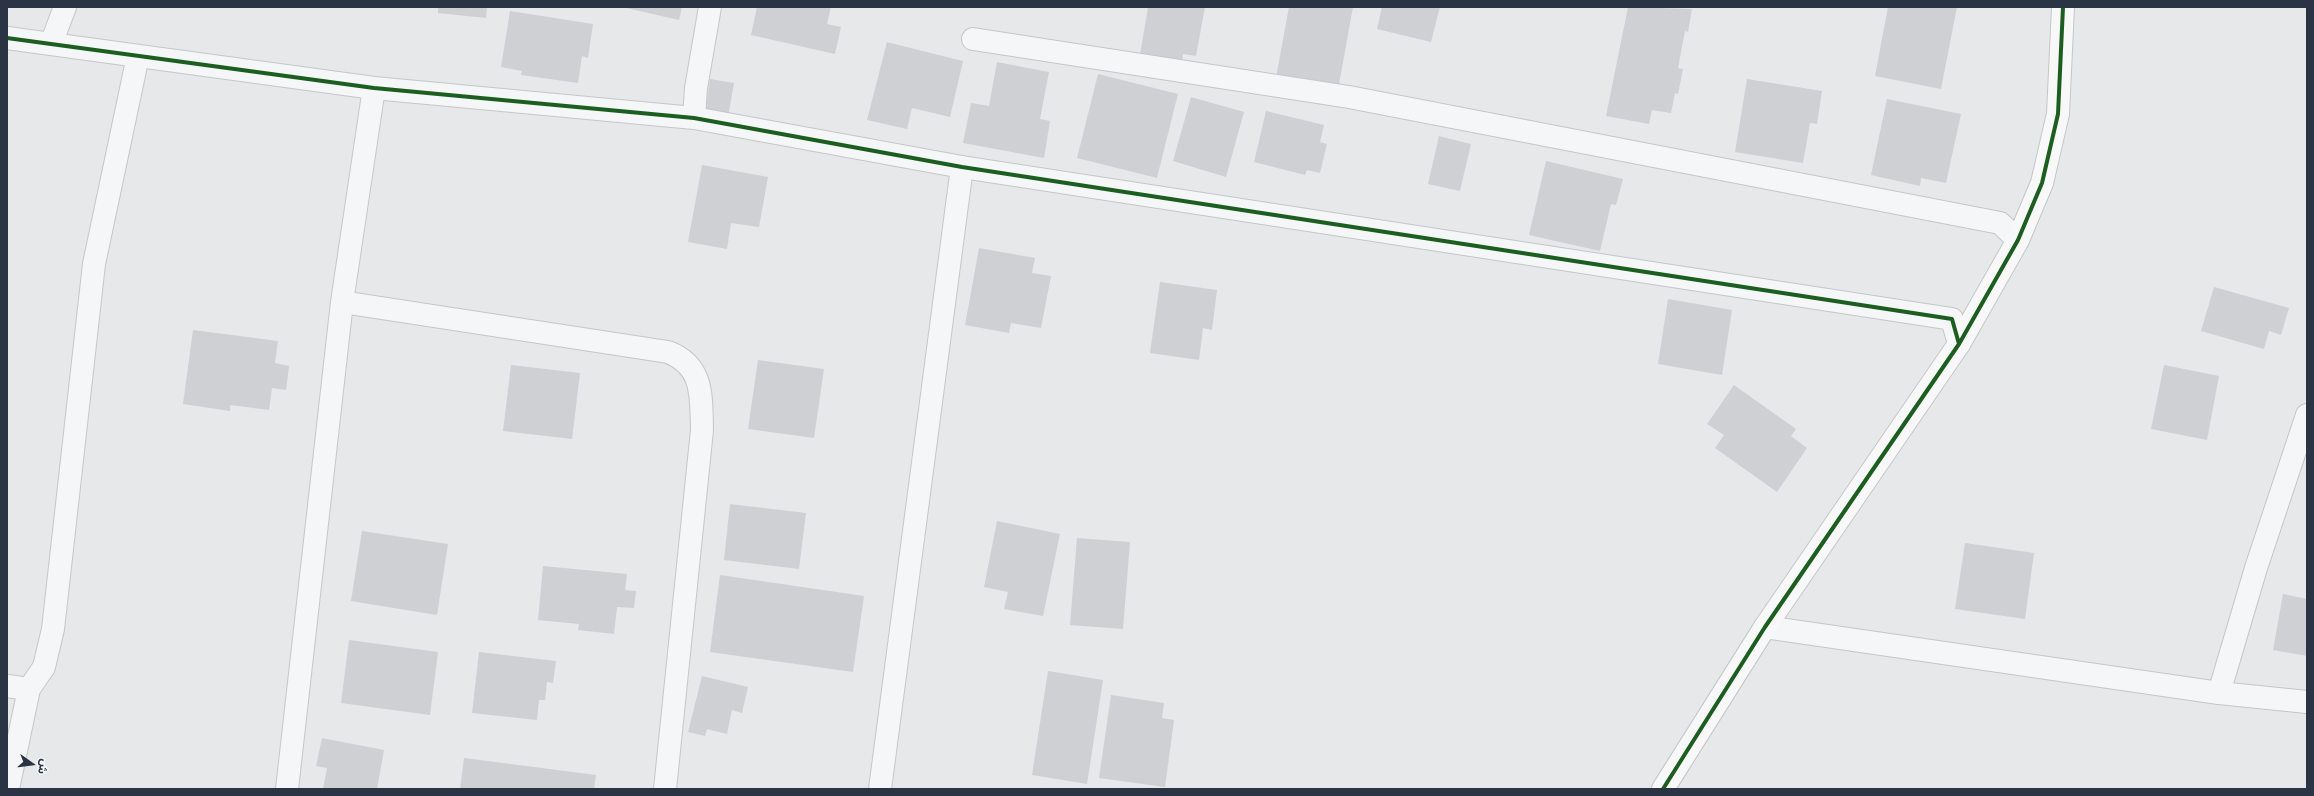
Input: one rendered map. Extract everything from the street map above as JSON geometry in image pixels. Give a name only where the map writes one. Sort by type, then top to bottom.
[{"type":"street","points":[[51,44],[65,7]]},
{"type":"street","points":[[694,118],[696,88],[710,7]]},
{"type":"street","points":[[1663,789],[1765,627],[1959,344],[2018,240],[2042,183],[2058,114],[2062,7]]},
{"type":"street","points":[[7,38],[374,88],[694,118],[962,167],[1952,319],[1959,344]]},
{"type":"street","points":[[973,39],[1349,97],[2000,223],[2018,240]]},
{"type":"street","points":[[8,789],[29,689],[44,667],[53,629],[94,264],[138,56]]},
{"type":"street","points":[[287,789],[342,302],[374,88]]},
{"type":"street","points":[[880,789],[962,167]]},
{"type":"street","points":[[342,302],[668,352],[681,357],[694,370],[701,398],[702,430],[665,789]]},
{"type":"street","points":[[2219,693],[2258,560],[2307,415]]},
{"type":"street","points":[[1765,627],[2219,693],[2307,702]]},
{"type":"street","points":[[7,686],[29,689]]},
{"type":"building","points":[[438,7],[487,7],[486,18],[438,13]]},
{"type":"building","points":[[622,7],[682,7],[679,20]]},
{"type":"building","points":[[757,7],[831,7],[827,24],[841,27],[835,54],[751,35]]},
{"type":"building","points":[[1148,7],[1205,7],[1196,56],[1183,54],[1181,69],[1139,61]]},
{"type":"building","points":[[1289,7],[1353,7],[1337,95],[1275,83]]},
{"type":"building","points":[[1382,7],[1440,7],[1431,42],[1377,29]]},
{"type":"building","points":[[1628,7],[1692,9],[1688,32],[1685,31],[1678,68],[1683,69],[1678,94],[1675,93],[1671,113],[1652,110],[1649,124],[1606,116]]},
{"type":"building","points":[[1888,7],[1957,7],[1941,89],[1875,76]]},
{"type":"building","points":[[510,11],[593,24],[588,58],[582,56],[578,83],[521,75],[522,71],[501,67]]},
{"type":"building","points":[[887,42],[963,61],[950,117],[912,108],[907,129],[867,120]]},
{"type":"building","points":[[997,62],[1049,72],[1040,119],[1050,121],[1044,158],[963,143],[971,103],[989,106]]},
{"type":"building","points":[[1098,74],[1178,94],[1157,178],[1077,158]]},
{"type":"building","points":[[710,79],[734,83],[728,117],[705,114]]},
{"type":"building","points":[[1747,79],[1822,91],[1817,124],[1810,123],[1803,163],[1735,152]]},
{"type":"building","points":[[1191,97],[1244,112],[1226,177],[1173,161]]},
{"type":"building","points":[[1887,99],[1961,114],[1946,183],[1921,178],[1920,186],[1871,175]]},
{"type":"building","points":[[1266,111],[1324,125],[1320,142],[1327,144],[1320,173],[1307,170],[1305,175],[1254,162]]},
{"type":"building","points":[[1439,136],[1471,144],[1460,191],[1428,184]]},
{"type":"building","points":[[1546,161],[1623,179],[1616,205],[1611,204],[1600,251],[1529,235]]},
{"type":"building","points":[[702,165],[768,177],[759,227],[731,223],[727,249],[688,242]]},
{"type":"building","points":[[979,248],[1035,258],[1032,273],[1051,276],[1041,328],[1011,323],[1009,333],[965,325]]},
{"type":"building","points":[[1160,282],[1217,290],[1212,330],[1203,328],[1199,360],[1150,353]]},
{"type":"building","points":[[2214,287],[2289,308],[2281,335],[2269,331],[2264,349],[2201,331]]},
{"type":"building","points":[[1668,299],[1732,310],[1722,375],[1658,364]]},
{"type":"building","points":[[193,330],[278,341],[275,363],[289,366],[286,390],[272,388],[269,410],[230,405],[230,411],[183,404]]},
{"type":"building","points":[[758,360],[824,369],[814,438],[748,429]]},
{"type":"building","points":[[511,365],[580,373],[572,439],[503,431]]},
{"type":"building","points":[[2164,365],[2219,376],[2207,440],[2151,429]]},
{"type":"building","points":[[1734,385],[1796,429],[1791,436],[1807,448],[1777,492],[1715,448],[1724,435],[1707,424]]},
{"type":"building","points":[[730,504],[806,513],[799,569],[724,560]]},
{"type":"building","points":[[997,521],[1060,534],[1043,616],[1004,609],[1008,592],[984,587]]},
{"type":"building","points":[[362,531],[448,544],[437,615],[351,601]]},
{"type":"building","points":[[1077,538],[1130,542],[1123,629],[1070,625]]},
{"type":"building","points":[[1965,543],[2034,553],[2025,619],[1955,609]]},
{"type":"building","points":[[543,566],[627,574],[625,590],[636,591],[634,608],[617,607],[614,634],[578,630],[579,624],[538,620]]},
{"type":"building","points":[[720,575],[864,596],[853,672],[710,652]]},
{"type":"building","points":[[2283,594],[2307,599],[2307,656],[2273,650]]},
{"type":"building","points":[[349,640],[438,652],[430,715],[341,703]]},
{"type":"building","points":[[479,652],[556,661],[553,683],[547,682],[545,700],[539,700],[537,720],[472,713]]},
{"type":"building","points":[[1048,671],[1103,680],[1087,784],[1032,775]]},
{"type":"building","points":[[702,676],[748,687],[742,713],[732,710],[727,734],[707,729],[705,736],[688,732]]},
{"type":"building","points":[[1111,695],[1164,703],[1162,718],[1174,720],[1165,787],[1099,778]]},
{"type":"building","points":[[322,738],[384,750],[377,789],[323,789],[327,768],[316,766]]},
{"type":"building","points":[[464,758],[596,775],[594,789],[460,789]]},
{"type":"cycle path","points":[[1663,789],[1765,627],[1959,344],[2018,240],[2042,183],[2058,114],[2063,7]]},
{"type":"cycle path","points":[[7,38],[374,88],[694,118],[962,167],[1952,319],[1959,344]]}]
